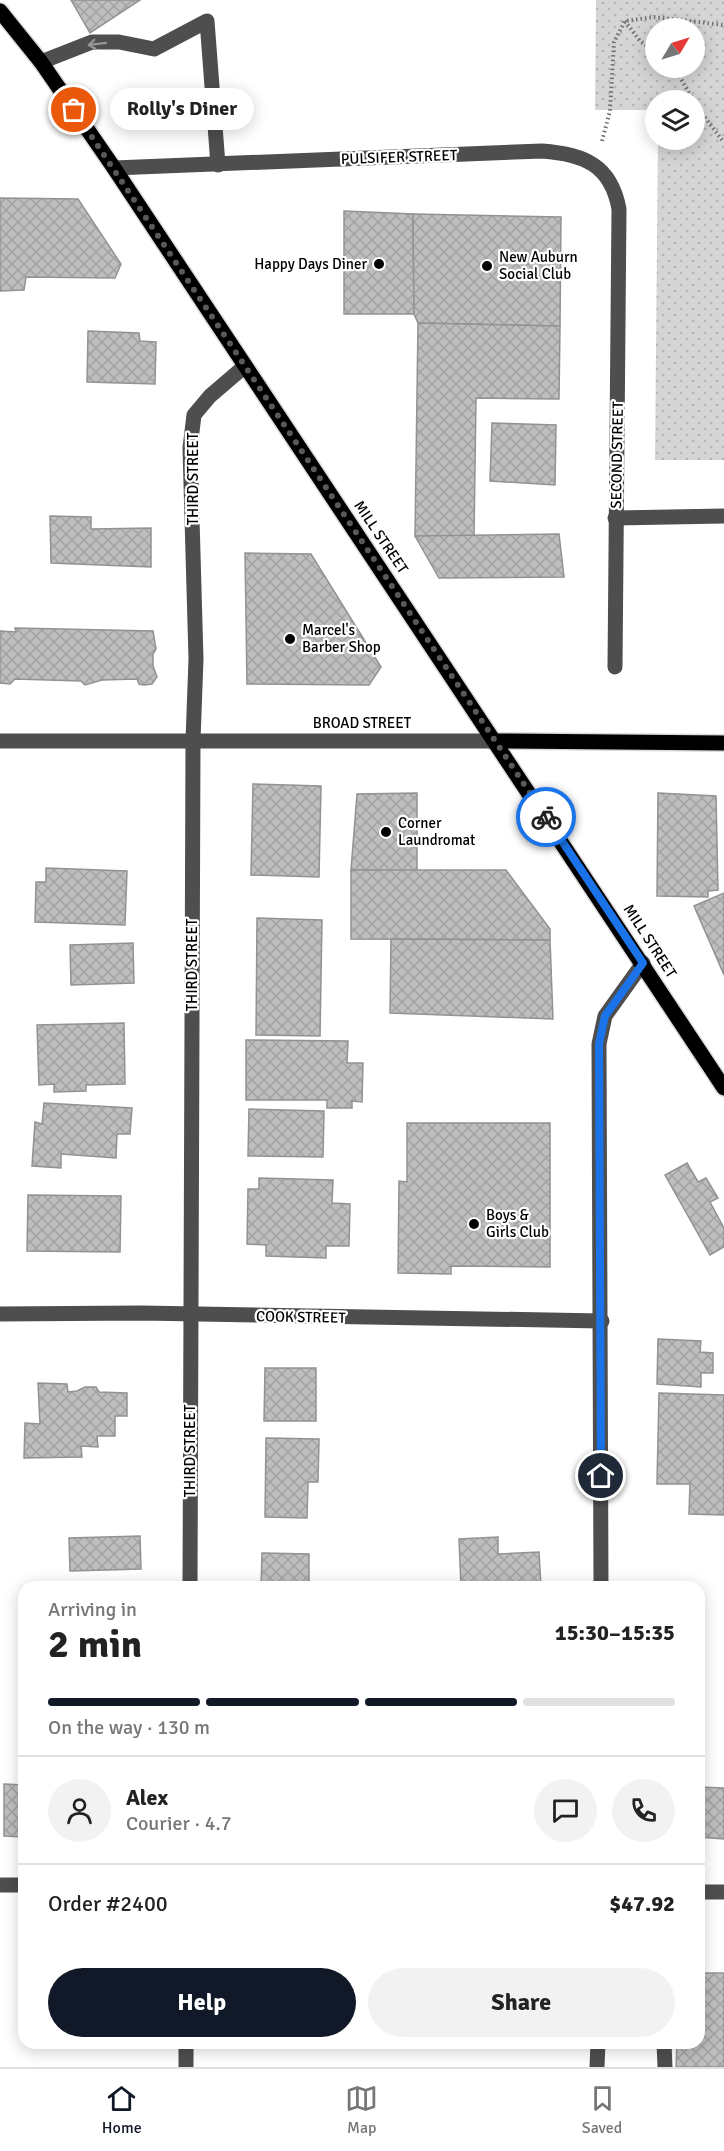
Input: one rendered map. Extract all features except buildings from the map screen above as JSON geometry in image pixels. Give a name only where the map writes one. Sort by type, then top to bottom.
[{"type":"main road","name":"MILL STREET","points":[[0,11],[41,62],[114,168],[724,1088]]},
{"type":"main road","name":"BROAD STREET","points":[[496,741],[724,743]]},
{"type":"street","points":[[41,62],[92,42],[119,42],[154,49],[207,21],[218,165]]},
{"type":"street","name":"PULSIFER STREET","points":[[114,168],[542,151],[575,156],[595,165]]},
{"type":"street","name":"SECOND STREET","points":[[595,165],[608,177],[616,192],[619,243],[615,667]]},
{"type":"street","name":"THIRD STREET","points":[[190,1581],[193,740],[196,659],[191,437],[195,415],[210,396],[245,366]]},
{"type":"street","points":[[615,518],[724,516]]},
{"type":"street","name":"BROAD STREET","points":[[0,741],[496,741]]},
{"type":"street","points":[[601,1581],[602,1321],[599,1044],[605,1016],[643,963]]},
{"type":"street","name":"COOK STREET","points":[[0,1314],[602,1321]]},
{"type":"street","points":[[0,1885],[18,1885]]},
{"type":"street","points":[[705,1892],[724,1892]]},
{"type":"street","points":[[186,2049],[186,2067]]},
{"type":"street","points":[[597,2067],[598,2049]]},
{"type":"street","points":[[664,2049],[665,2067]]},
{"type":"path","points":[[625,21],[654,17],[724,25]]},
{"type":"path","points":[[625,21],[645,45]]},
{"type":"path","points":[[595,165],[610,111],[614,42],[625,21]]},
{"type":"path","points":[[705,117],[722,140]]},
{"type":"shaded area","points":[[596,0],[724,0],[724,460],[655,460],[658,150],[705,150],[705,90],[645,90],[645,110],[595,110]]},
{"type":"way so far","points":[[74,110],[546,817]]},
{"type":"place","name":"Rolly's Diner","points":[[74,110]]},
{"type":"place","name":"Happy Days Diner","points":[[379,264]]},
{"type":"place","name":"New Auburn Social Club","points":[[487,266]]},
{"type":"place","name":"Marcel's Barber Shop","points":[[290,639]]},
{"type":"place","name":"Corner Laundromat","points":[[386,832]]},
{"type":"place","name":"Boys & Girls Club","points":[[474,1224]]},
{"type":"route","points":[[546,817],[643,963],[605,1016],[599,1044],[601,1476]]}]
